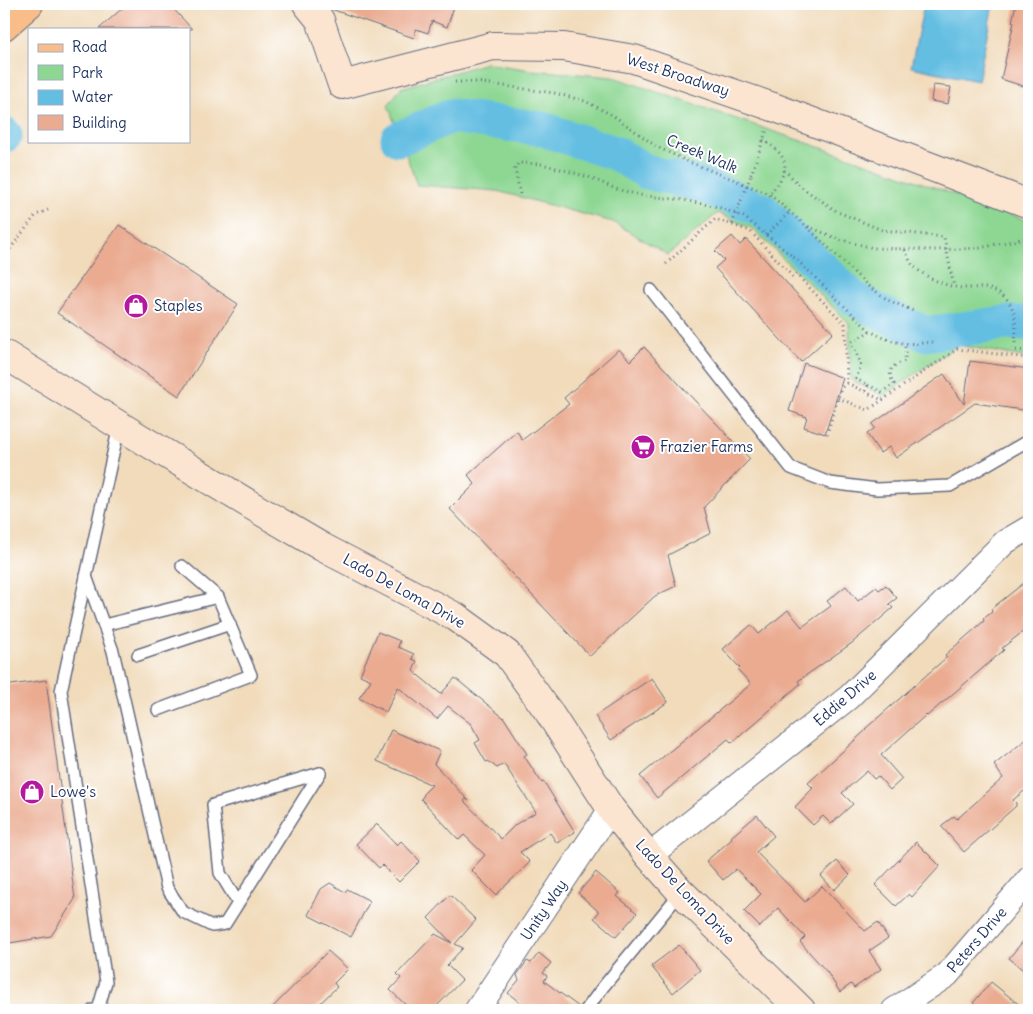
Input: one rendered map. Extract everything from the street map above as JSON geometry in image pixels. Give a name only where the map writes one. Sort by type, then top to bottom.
[{"type":"main road","points":[[4,26],[29,4]]},
{"type":"street","name":"West Broadway","points":[[307,4],[320,20],[342,85],[493,46],[564,47],[634,59],[776,108],[1029,204]]},
{"type":"street","name":"Lado De Loma Drive","points":[[4,354],[322,547],[456,617],[507,654],[548,711],[611,810],[681,892],[795,1008]]},
{"type":"street","name":"Eddie Drive","points":[[649,856],[849,698],[1005,542],[1029,528]]},
{"type":"street","name":"Unity Way","points":[[478,1010],[611,810]]},
{"type":"street","name":"Peters Drive","points":[[894,1010],[947,975],[1029,879]]},
{"type":"lane","points":[[651,290],[791,468],[830,483],[877,489],[950,486],[1029,440]]},
{"type":"lane","points":[[93,1010],[98,1010],[106,982],[61,691],[120,426]]},
{"type":"lane","points":[[158,710],[251,675],[218,597],[182,566]]},
{"type":"lane","points":[[86,576],[113,651],[167,888],[183,912],[212,926],[225,924],[320,773],[214,805],[220,872],[238,903]]},
{"type":"lane","points":[[104,625],[218,597]]},
{"type":"lane","points":[[138,655],[230,624]]},
{"type":"lane","points":[[586,1010],[681,892]]},
{"type":"path","name":"Creek Walk","points":[[454,82],[476,82],[554,93],[586,101],[614,116],[657,147],[769,194],[805,225],[838,240],[873,248],[948,250],[980,248],[1029,237]]},
{"type":"path","points":[[732,224],[776,108]]},
{"type":"path","points":[[763,140],[776,148],[784,158],[784,170],[780,182],[769,194]]},
{"type":"path","points":[[520,194],[515,169],[518,163],[542,164],[589,177],[616,189],[638,195],[683,200],[718,207],[744,217],[796,259],[870,331],[883,338],[905,345],[933,342]]},
{"type":"path","points":[[784,170],[804,189],[838,212],[882,230],[944,237],[954,287]]},
{"type":"path","points":[[4,257],[36,215],[48,210]]},
{"type":"path","points":[[766,235],[790,212]]},
{"type":"path","points":[[666,264],[715,220],[750,230],[793,277],[796,274],[845,324],[847,383],[842,388],[838,398],[826,437]]},
{"type":"path","points":[[805,225],[868,286],[888,300],[916,312]]},
{"type":"path","points":[[905,250],[912,264],[924,274],[954,287],[986,288],[1002,294],[1012,305],[1014,314],[1016,334],[1014,350],[1029,352]]},
{"type":"path","points":[[870,331],[852,342],[861,366],[856,379],[882,392],[894,384],[890,377],[891,370],[896,364],[905,361],[905,345]]},
{"type":"path","points":[[838,398],[868,410],[957,349],[1029,358]]},
{"type":"path","points":[[847,383],[882,400]]},
{"type":"path","points":[[865,391],[868,385]]},
{"type":"green space","points":[[486,63],[531,70],[613,77],[872,165],[1029,221],[1029,358],[958,345],[883,396],[851,380],[849,323],[753,229],[718,213],[668,255],[613,222],[497,191],[417,185],[388,105],[401,88]]},
{"type":"water","points":[[924,4],[993,4],[978,81],[911,67]]},
{"type":"building","points":[[127,4],[169,4],[192,29],[190,28],[100,28]]},
{"type":"building","points":[[327,4],[455,4],[447,27],[432,21],[428,33],[416,29],[414,38],[331,9]]},
{"type":"building","points":[[1016,4],[1029,4],[1029,88],[1001,79],[1014,22],[1012,22]]},
{"type":"building","points":[[933,85],[951,87],[948,104],[931,101]]},
{"type":"building","points":[[119,225],[238,304],[179,396],[57,313]]},
{"type":"building","points":[[732,236],[740,245],[746,239],[833,333],[801,362],[715,268],[724,260],[715,251]]},
{"type":"building","points":[[644,347],[750,459],[704,507],[711,533],[668,555],[676,586],[655,596],[590,656],[450,509],[475,484],[468,475],[517,431],[522,440],[569,404],[564,398],[619,349],[630,361]]},
{"type":"building","points":[[970,361],[1029,369],[1029,411],[975,403],[896,458],[889,447],[880,453],[867,434],[875,428],[872,424],[944,374],[964,404]]},
{"type":"building","points":[[804,363],[843,378],[825,434],[804,427],[807,417],[789,411]]},
{"type":"building","points":[[1029,579],[1029,627],[1002,648],[1004,650],[881,755],[902,779],[890,790],[878,776],[874,779],[867,771],[842,793],[853,804],[831,824],[823,816],[813,825],[795,807],[813,788],[808,783],[865,729],[947,657],[945,655],[984,621],[983,619],[992,612],[991,609]]},
{"type":"building","points":[[886,585],[897,598],[889,604],[893,608],[852,643],[798,681],[800,684],[732,743],[728,739],[657,798],[640,776],[751,684],[723,649],[751,625],[759,634],[788,610],[802,627],[831,606],[827,601],[846,586],[858,601],[876,587],[879,590]]},
{"type":"building","points":[[378,632],[400,641],[398,647],[414,654],[412,659],[417,661],[413,671],[441,694],[455,678],[504,718],[527,754],[524,756],[542,783],[544,782],[575,832],[557,843],[550,833],[520,852],[530,862],[496,895],[471,870],[485,855],[464,835],[459,840],[421,799],[423,794],[432,785],[377,761],[391,730],[440,751],[434,764],[469,801],[466,799],[464,801],[501,839],[516,824],[536,812],[504,764],[497,768],[488,761],[486,762],[475,743],[480,740],[471,724],[448,706],[437,719],[398,687],[386,712],[359,698],[371,680],[360,675]]},
{"type":"building","points":[[652,678],[668,702],[611,740],[595,716]]},
{"type":"building","name":"Lowe's","points":[[46,680],[75,899],[51,936],[4,944],[4,686]]},
{"type":"building","points":[[1029,737],[1029,787],[1013,800],[1016,806],[964,852],[941,826],[954,816],[957,819],[1003,778],[994,765]]},
{"type":"building","points":[[757,815],[774,836],[756,852],[805,902],[822,886],[865,931],[878,922],[888,938],[869,951],[881,969],[854,988],[851,984],[840,992],[827,972],[800,942],[805,937],[778,908],[760,927],[744,911],[761,894],[736,869],[723,880],[706,861]]},
{"type":"building","points":[[377,824],[397,845],[401,841],[420,861],[399,882],[382,865],[379,868],[356,844]]},
{"type":"building","points":[[916,842],[940,866],[912,897],[909,894],[896,906],[875,885]]},
{"type":"building","points":[[837,861],[850,875],[834,890],[821,876]]},
{"type":"building","points":[[596,872],[620,893],[617,896],[637,913],[616,937],[594,918],[599,912],[578,893]]},
{"type":"building","points":[[330,883],[345,892],[347,889],[370,901],[351,937],[308,915],[321,889]]},
{"type":"building","points":[[450,895],[476,920],[455,944],[463,948],[447,965],[462,980],[433,1010],[411,1010],[390,990],[401,978],[397,974],[435,934],[452,943],[428,918]]},
{"type":"building","points":[[1029,934],[1029,975],[1009,958]]},
{"type":"building","points":[[679,945],[700,970],[673,993],[651,966]]},
{"type":"building","points":[[328,951],[348,969],[334,983],[337,987],[313,1010],[270,1010]]},
{"type":"building","points":[[539,953],[551,963],[543,973],[547,976],[544,981],[579,1007],[579,1010],[529,1010],[508,993],[519,980],[517,975],[527,961],[531,963]]},
{"type":"building","points":[[991,982],[1026,1010],[982,1010],[973,1003]]},
{"type":"waterway","points":[[398,139],[451,116],[543,129],[617,154],[647,172],[705,186],[762,210],[854,299],[925,334],[1006,323],[1029,323]]},
{"type":"place","name":"Staples","points":[[136,306]]},
{"type":"place","name":"Frazier Farms","points":[[643,447]]},
{"type":"place","name":"Lowe's","points":[[32,792]]}]
